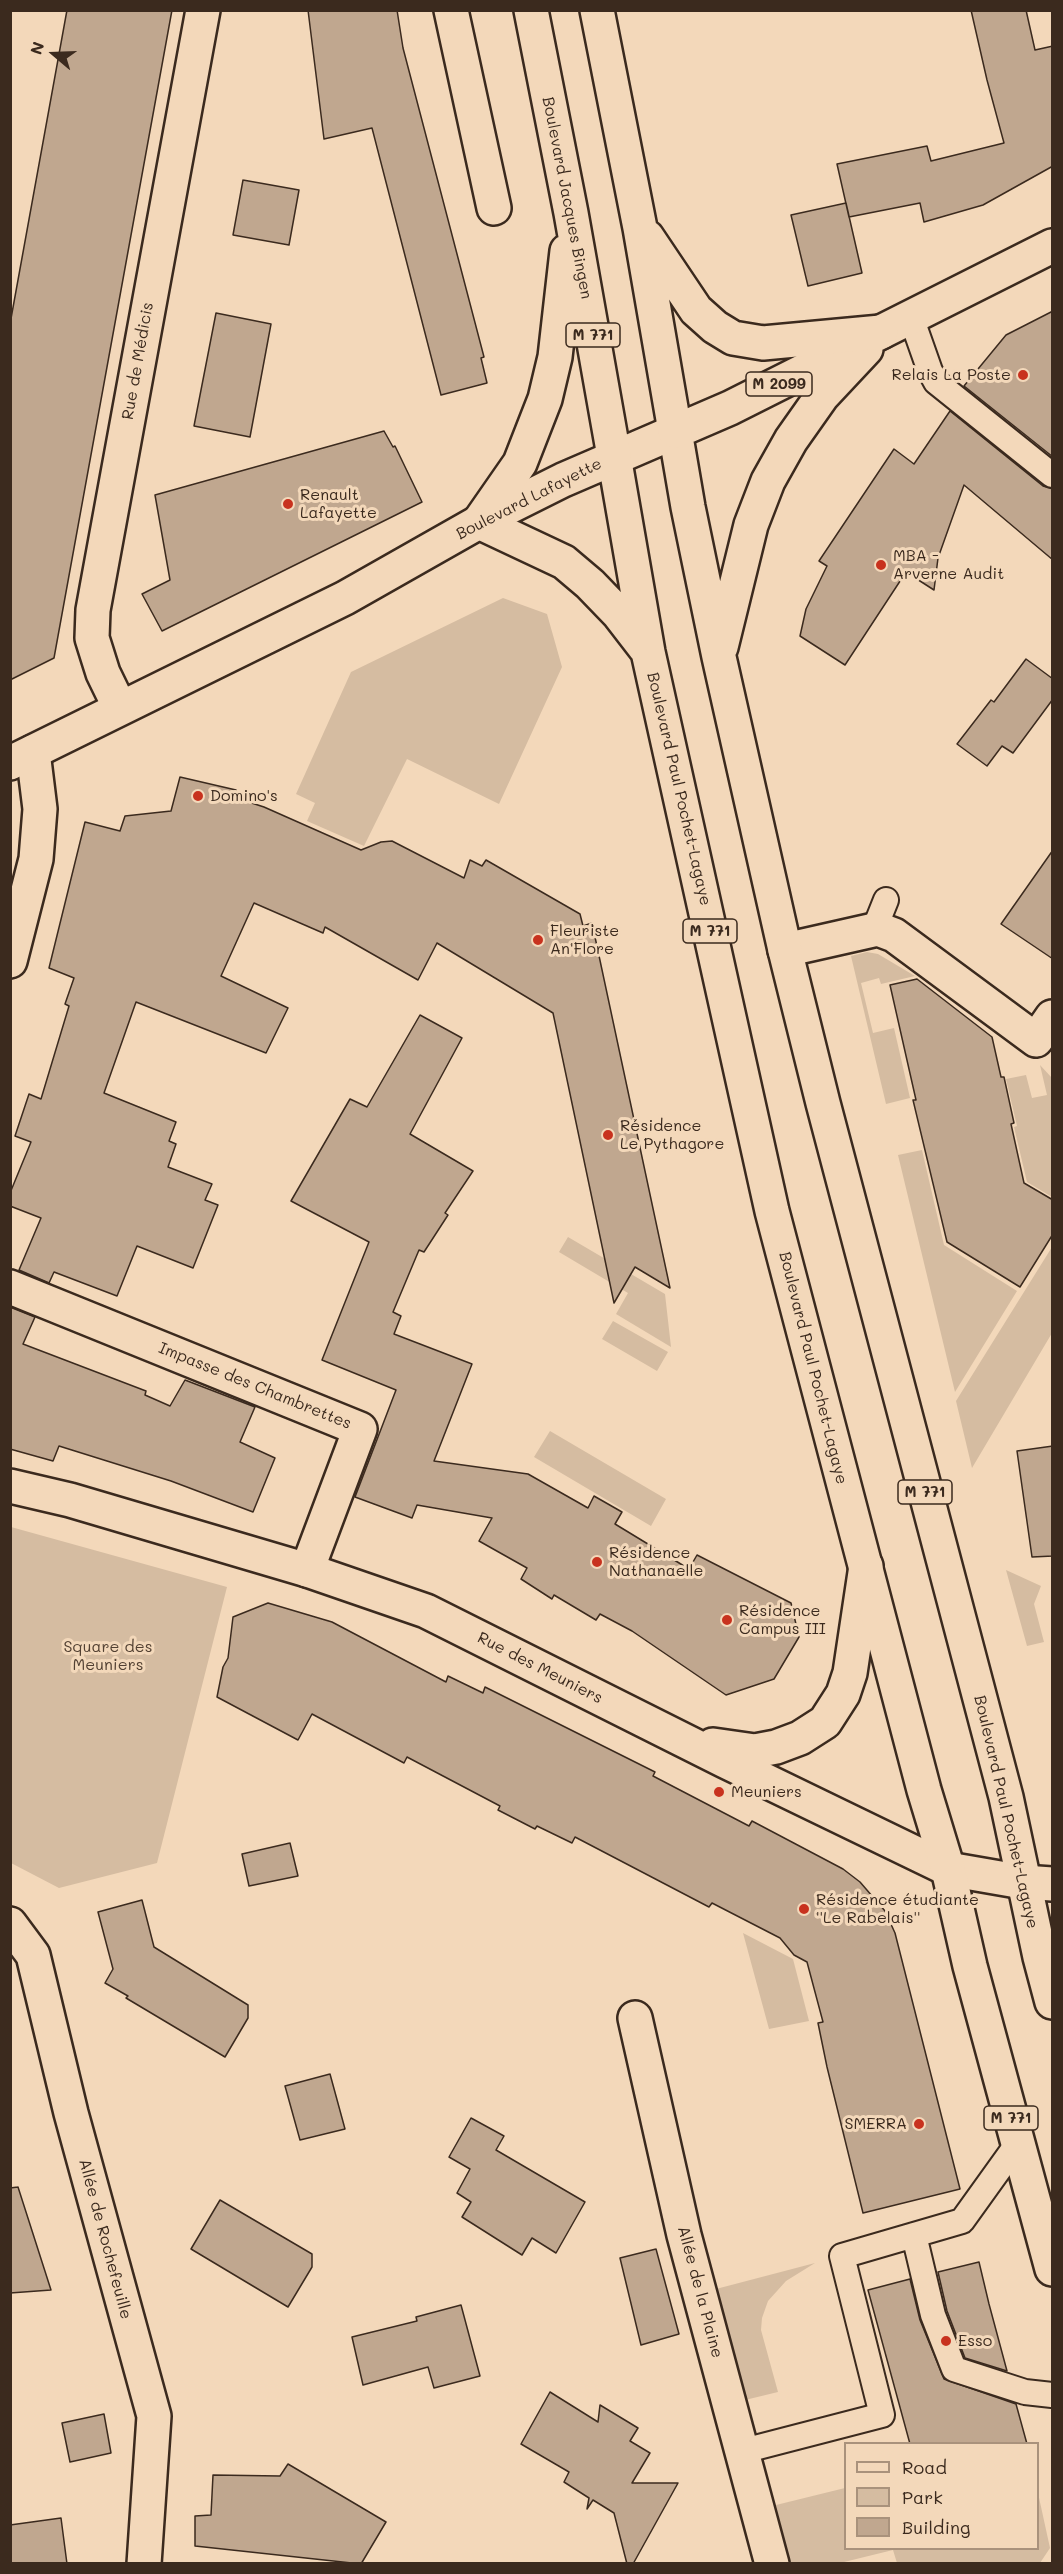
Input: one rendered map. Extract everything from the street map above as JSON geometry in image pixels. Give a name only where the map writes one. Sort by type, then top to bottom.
[{"type":"main road","name":"Rue de Médicis","points":[[120,708],[103,673],[93,638],[93,610],[202,10]]},
{"type":"main road","points":[[451,10],[494,208]]},
{"type":"main road","name":"Boulevard Jacques Bingen","points":[[531,10],[571,213],[614,456]]},
{"type":"main road","name":"M 771","points":[[597,10],[640,228],[675,431]]},
{"type":"main road","points":[[571,213],[555,357],[545,399],[520,463],[480,522],[564,562],[590,584],[618,613],[648,652]]},
{"type":"main road","points":[[640,228],[696,310],[715,327],[733,338],[763,344],[881,332]]},
{"type":"main road","name":"Boulevard Lafayette","points":[[22,757],[345,598],[480,522],[614,456],[730,408],[1053,246]]},
{"type":"main road","points":[[719,657],[751,525],[768,482],[791,440],[822,396],[881,332]]},
{"type":"main road","name":"Boulevard Paul Pochet-Lagaye","points":[[675,431],[719,657],[785,950],[825,1112],[1006,1797],[1038,1883],[1053,2002]]},
{"type":"main road","name":"Boulevard Paul Pochet-Lagaye","points":[[614,456],[648,652],[772,1211],[924,1790],[948,1869],[970,1966],[1053,2269]]},
{"type":"main road","points":[[10,961],[36,859],[40,809],[22,757]]},
{"type":"main road","points":[[785,950],[878,929],[894,936],[1036,1040],[1053,1017]]},
{"type":"main road","name":"Impasse des Chambrettes","points":[[10,1287],[360,1429],[307,1570]]},
{"type":"main road","name":"Rue des Meuniers","points":[[10,1486],[70,1500],[307,1570],[426,1611],[948,1869],[1038,1883]]},
{"type":"main road","points":[[685,1741],[755,1751],[777,1747],[800,1738],[825,1722],[843,1694],[850,1672],[866,1566]]},
{"type":"main road","name":"Allée de Rochefeuille","points":[[10,1924],[33,1955],[71,2113],[154,2416],[144,2564]]},
{"type":"main road","name":"Allée de la Plaine","points":[[635,2018],[684,2235],[772,2564]]},
{"type":"lane","points":[[911,317],[936,382],[1053,475]]},
{"type":"lane","points":[[874,930],[886,900]]},
{"type":"lane","points":[[743,2451],[882,2415],[842,2256],[962,2221],[1018,2143]]},
{"type":"lane","points":[[914,2235],[933,2315],[954,2369],[1025,2392],[1053,2395]]},
{"type":"green space","points":[[503,598],[547,614],[562,667],[499,804],[407,759],[364,846],[307,821],[315,803],[296,794],[351,672]]},
{"type":"green space","points":[[867,952],[878,954],[915,976],[881,984],[879,978],[861,983],[873,1033],[894,1028],[910,1098],[886,1104],[851,956]]},
{"type":"green space","points":[[1040,1065],[1052,1078],[1052,1197],[1027,1182],[1006,1079],[1026,1075],[1032,1098],[1047,1095]]},
{"type":"green space","points":[[922,1150],[944,1245],[1017,1291],[955,1392],[898,1155]]},
{"type":"green space","points":[[568,1237],[665,1294],[671,1347],[616,1314],[628,1293],[559,1252]]},
{"type":"green space","points":[[1052,1247],[1052,1333],[972,1468],[956,1401]]},
{"type":"green space","points":[[613,1321],[668,1352],[657,1371],[602,1339]]},
{"type":"green space","points":[[550,1431],[666,1499],[651,1526],[534,1457]]},
{"type":"green space","name":"Square des Meuniers","points":[[11,1527],[227,1587],[157,1863],[59,1888],[11,1863]]},
{"type":"green space","points":[[1006,1570],[1041,1586],[1034,1604],[1044,1642],[1027,1646]]},
{"type":"green space","points":[[743,1933],[793,1959],[809,2021],[769,2029]]},
{"type":"green space","points":[[815,2263],[786,2281],[768,2301],[762,2318],[761,2330],[778,2392],[745,2400],[716,2289]]},
{"type":"green space","points":[[844,2488],[844,2550],[893,2550],[840,2563],[790,2563],[776,2505]]},
{"type":"green space","points":[[1039,2498],[1050,2548],[1040,2563],[897,2563],[893,2550],[1039,2550]]},
{"type":"building","points":[[67,10],[172,10],[54,658],[10,680],[10,324]]},
{"type":"building","points":[[308,10],[397,10],[403,48],[484,357],[481,358],[487,383],[441,395],[372,128],[324,139]]},
{"type":"building","points":[[971,10],[1026,10],[1035,50],[1053,46],[1053,166],[983,205],[924,222],[920,203],[849,217],[837,164],[927,146],[931,161],[1004,143]]},
{"type":"building","points":[[243,180],[299,190],[289,245],[233,235]]},
{"type":"building","points":[[846,203],[862,273],[808,286],[791,215]]},
{"type":"building","points":[[1053,311],[1053,457],[964,386],[1006,335]]},
{"type":"building","points":[[216,313],[271,324],[250,437],[194,426]]},
{"type":"building","points":[[950,411],[1043,486],[1053,489],[1053,560],[964,485],[938,558],[934,590],[906,572],[845,665],[800,636],[806,609],[827,566],[819,561],[894,449],[914,464]]},
{"type":"building","points":[[384,431],[393,447],[395,446],[422,502],[162,631],[142,594],[170,580],[155,495]]},
{"type":"building","points":[[1026,659],[1053,679],[1053,699],[1013,753],[1002,746],[987,766],[957,744],[991,700],[994,702]]},
{"type":"building","points":[[180,777],[236,790],[233,797],[264,807],[361,850],[381,842],[392,841],[464,878],[470,860],[482,866],[486,860],[580,914],[583,926],[592,923],[670,1288],[635,1267],[614,1303],[553,1013],[437,943],[418,980],[325,927],[323,933],[254,903],[221,976],[288,1008],[266,1053],[136,1002],[104,1093],[176,1122],[169,1141],[176,1144],[168,1167],[212,1184],[205,1200],[218,1205],[193,1268],[137,1246],[117,1296],[54,1272],[49,1283],[19,1270],[41,1218],[10,1206],[10,1193],[31,1142],[15,1136],[29,1094],[41,1099],[69,1006],[65,1004],[74,978],[49,968],[85,822],[120,831],[125,816],[171,811]]},
{"type":"building","points":[[1053,850],[1053,959],[1001,924]]},
{"type":"building","points":[[917,979],[992,1037],[1001,1077],[1004,1077],[1014,1123],[1011,1124],[1024,1183],[1053,1200],[1053,1234],[1020,1287],[947,1242],[913,1100],[916,1100],[890,985]]},
{"type":"building","points":[[420,1015],[462,1038],[410,1134],[473,1171],[445,1213],[448,1215],[424,1252],[419,1250],[393,1312],[401,1316],[394,1334],[472,1364],[434,1461],[528,1474],[588,1508],[594,1496],[622,1512],[615,1524],[689,1569],[697,1555],[791,1603],[799,1637],[774,1679],[726,1695],[632,1631],[600,1614],[596,1620],[554,1595],[552,1599],[521,1579],[527,1568],[479,1541],[492,1518],[417,1505],[412,1518],[355,1497],[396,1390],[322,1360],[369,1242],[291,1201],[350,1099],[367,1107]]},
{"type":"building","points":[[10,1307],[35,1317],[23,1344],[146,1391],[145,1395],[170,1406],[185,1380],[255,1407],[240,1442],[275,1458],[253,1512],[171,1481],[59,1446],[53,1461],[10,1449]]},
{"type":"building","points":[[1053,1446],[1053,1556],[1032,1557],[1017,1451]]},
{"type":"building","name":"Résidence étudiante ''Le Rabelais''","points":[[268,1603],[332,1622],[446,1682],[448,1676],[483,1693],[485,1687],[655,1772],[653,1776],[749,1826],[752,1821],[843,1869],[860,1882],[885,1911],[895,1933],[960,2189],[863,2213],[827,2067],[818,2023],[823,2022],[807,1962],[794,1955],[780,1938],[712,1903],[709,1907],[575,1837],[572,1843],[537,1826],[535,1829],[498,1810],[500,1806],[407,1757],[404,1763],[312,1714],[298,1740],[217,1697],[223,1667],[228,1658],[233,1617]]},
{"type":"building","points":[[290,1843],[298,1876],[249,1886],[242,1854]]},
{"type":"building","points":[[142,1900],[154,1947],[248,2005],[248,2018],[225,2057],[105,1983],[113,1969],[98,1912]]},
{"type":"building","points":[[330,2074],[345,2129],[300,2140],[285,2086]]},
{"type":"building","points":[[471,2118],[504,2136],[496,2150],[585,2202],[556,2253],[532,2238],[522,2255],[462,2217],[471,2202],[457,2193],[470,2169],[449,2157]]},
{"type":"building","points":[[18,2187],[51,2290],[10,2293],[10,2188]]},
{"type":"building","points":[[220,2200],[312,2254],[312,2267],[288,2307],[191,2249]]},
{"type":"building","points":[[656,2249],[679,2334],[641,2345],[620,2258]]},
{"type":"building","points":[[979,2262],[1007,2371],[965,2358],[947,2311],[938,2272]]},
{"type":"building","points":[[910,2279],[920,2320],[944,2379],[1016,2404],[1026,2442],[909,2442],[868,2290]]},
{"type":"building","points":[[461,2305],[480,2376],[434,2388],[428,2367],[363,2385],[352,2337],[417,2321],[416,2317]]},
{"type":"building","points":[[550,2392],[598,2422],[600,2405],[638,2428],[630,2441],[650,2453],[632,2483],[678,2483],[633,2564],[627,2564],[614,2513],[593,2500],[587,2509],[589,2498],[564,2482],[569,2472],[521,2444]]},
{"type":"building","points":[[104,2414],[111,2453],[70,2462],[62,2423]]},
{"type":"building","points":[[288,2464],[386,2522],[361,2564],[195,2546],[195,2516],[211,2515],[213,2475],[280,2476]]},
{"type":"building","points":[[61,2518],[67,2564],[10,2564],[10,2525]]},
{"type":"place","name":"Relais La Poste","points":[[1023,375]]},
{"type":"place","name":"Renault Lafayette","points":[[288,504]]},
{"type":"place","name":"MBA - Arverne Audit","points":[[881,565]]},
{"type":"place","name":"Domino's","points":[[198,796]]},
{"type":"place","name":"Fleuriste An'Flore","points":[[538,940]]},
{"type":"place","name":"Résidence Le Pythagore","points":[[608,1135]]},
{"type":"place","name":"Résidence Nathanaelle","points":[[597,1562]]},
{"type":"place","name":"Résidence Campus III","points":[[727,1620]]},
{"type":"place","name":"Meuniers","points":[[719,1792]]},
{"type":"place","name":"Résidence étudiante ''Le Rabelais''","points":[[804,1909]]},
{"type":"place","name":"SMERRA","points":[[919,2124]]},
{"type":"place","name":"Esso","points":[[946,2341]]}]
